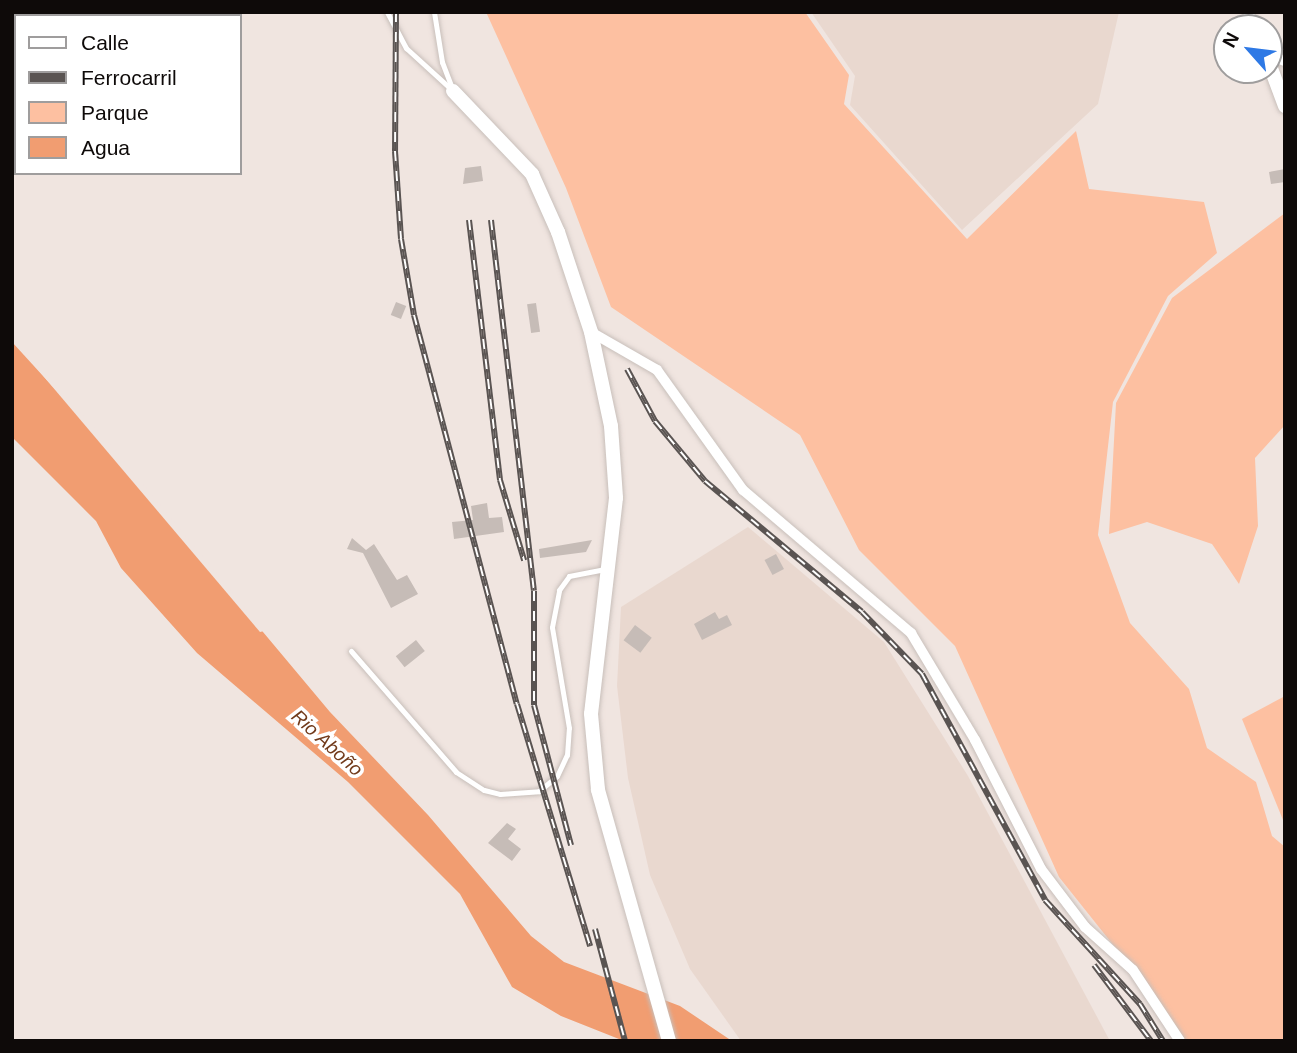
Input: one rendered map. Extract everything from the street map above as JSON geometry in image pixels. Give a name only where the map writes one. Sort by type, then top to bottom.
[{"type":"street","points":[[1277,84],[1285,106]]},
{"type":"street","points":[[453,91],[532,174],[558,232],[591,332],[611,426],[616,499],[591,714],[598,790],[669,1041]]},
{"type":"street","points":[[591,332],[657,370],[743,490],[911,633],[975,740],[1041,869],[1085,927],[1133,971],[1180,1041]]},
{"type":"lane","points":[[387,12],[406,48],[453,91]]},
{"type":"lane","points":[[434,12],[442,61],[453,91]]},
{"type":"lane","points":[[351,651],[456,772],[484,790],[500,794],[539,791],[557,776],[567,755],[569,728],[552,627],[559,590],[569,576],[610,568]]},
{"type":"shaded area","points":[[811,12],[1119,12],[1098,104],[962,230],[850,105],[855,76]]},
{"type":"shaded area","points":[[748,527],[884,642],[968,776],[1110,1041],[741,1041],[690,969],[650,875],[628,778],[617,686],[621,607]]},
{"type":"green space","points":[[486,12],[805,12],[849,75],[844,104],[967,239],[1076,131],[1089,189],[1204,202],[1217,253],[1168,296],[1113,402],[1098,535],[1130,623],[1189,689],[1207,748],[1256,782],[1272,836],[1285,847],[1285,1041],[1184,1041],[1161,1005],[1059,877],[955,646],[859,550],[800,435],[611,307],[566,188]]},
{"type":"green space","points":[[1285,213],[1285,425],[1255,458],[1258,526],[1239,584],[1212,544],[1147,522],[1109,534],[1116,403],[1172,298]]},
{"type":"green space","points":[[1285,696],[1285,825],[1242,719]]},
{"type":"water","name":"Rio Aboño","points":[[12,342],[107,446],[330,712],[428,815],[531,936],[564,962],[680,1006],[732,1041],[624,1041],[561,1016],[512,987],[460,894],[348,782],[197,653],[121,568],[96,521],[12,437]]},
{"type":"pier","points":[[12,339],[110,444],[264,631],[260,632]]},
{"type":"building","points":[[481,166],[483,181],[463,184],[465,168]]},
{"type":"building","points":[[1285,169],[1285,182],[1271,184],[1269,172]]},
{"type":"building","points":[[396,302],[406,306],[401,319],[391,315]]},
{"type":"building","points":[[536,303],[540,332],[531,333],[527,304]]},
{"type":"building","points":[[487,503],[489,518],[502,517],[504,532],[454,539],[452,522],[473,520],[471,506]]},
{"type":"building","points":[[352,538],[366,550],[374,544],[397,580],[407,575],[418,594],[391,608],[363,553],[347,549]]},
{"type":"building","points":[[592,540],[586,552],[540,558],[539,549]]},
{"type":"building","points":[[776,554],[784,569],[773,575],[765,560]]},
{"type":"building","points":[[715,612],[719,619],[727,615],[732,625],[702,640],[694,624]]},
{"type":"building","points":[[635,625],[652,638],[640,653],[624,640]]},
{"type":"building","points":[[416,640],[425,651],[405,667],[396,656]]},
{"type":"building","points":[[507,823],[516,829],[508,839],[521,849],[512,861],[488,843]]},
{"type":"railway","points":[[396,12],[395,151],[401,239],[414,315],[517,704],[590,946]]},
{"type":"railway","points":[[469,220],[500,480],[524,560]]},
{"type":"railway","points":[[491,220],[534,591],[534,705],[571,845]]},
{"type":"railway","points":[[627,369],[655,421],[705,481],[862,612],[922,674],[1045,900],[1140,1004],[1163,1041]]},
{"type":"railway","points":[[595,929],[625,1041]]},
{"type":"railway","points":[[1094,965],[1151,1041]]}]
